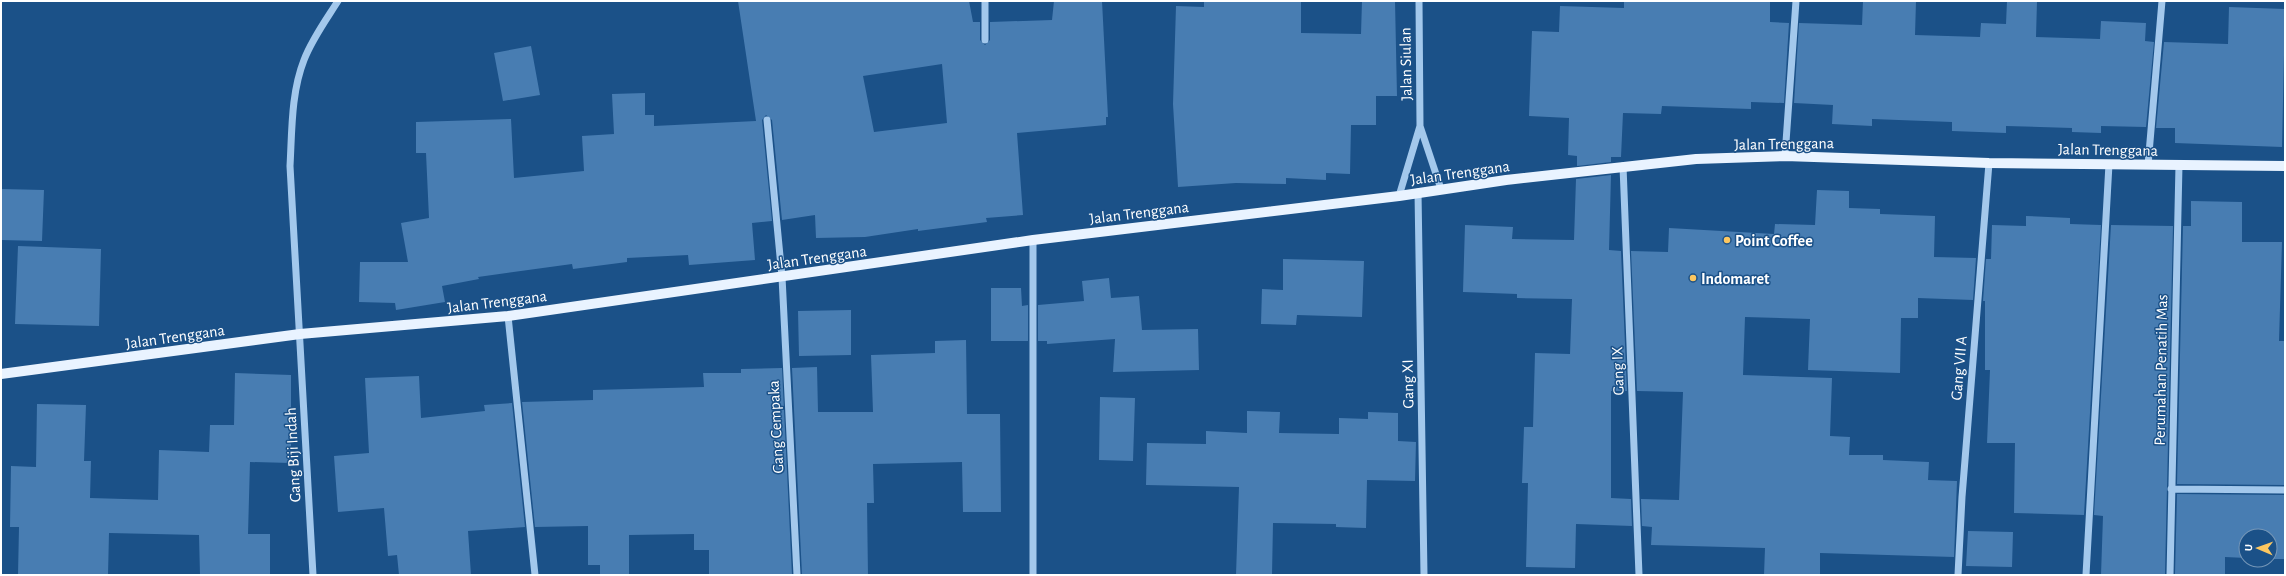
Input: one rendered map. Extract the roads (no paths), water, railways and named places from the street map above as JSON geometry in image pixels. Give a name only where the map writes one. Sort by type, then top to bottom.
[{"type":"main road","name":"Jalan Trenggana","points":[[1,374],[300,334],[508,316],[688,289],[782,278],[1033,240],[1399,196],[1418,192],[1623,166],[1696,159],[1785,156],[1989,163],[2285,166]]},
{"type":"street","name":"Gang Biji Indah","points":[[313,575],[290,166],[294,101],[304,60],[319,30],[338,1]]},
{"type":"street","points":[[985,1],[986,40]]},
{"type":"street","name":"Jalan Siulan","points":[[1399,196],[1420,126],[1419,1]]},
{"type":"street","points":[[1785,156],[1796,1]]},
{"type":"street","points":[[2148,165],[2162,1]]},
{"type":"street","name":"Gang Cempaka","points":[[768,120],[782,278],[797,575]]},
{"type":"street","name":"Jalan Siulan","points":[[1420,126],[1441,189]]},
{"type":"street","name":"Gang VII A","points":[[1958,575],[1962,489],[1989,163]]},
{"type":"street","points":[[2086,575],[2110,164]]},
{"type":"street","name":"Perumahan Penatih Mas","points":[[2170,575],[2179,165]]},
{"type":"street","name":"Gang IX","points":[[1623,166],[1639,575]]},
{"type":"street","name":"Gang XI","points":[[1418,192],[1424,575]]},
{"type":"street","points":[[1033,240],[1033,575]]},
{"type":"street","points":[[508,316],[535,575]]},
{"type":"street","points":[[2171,489],[2285,490]]},
{"type":"place","name":"Point Coffee","points":[[1727,240]]},
{"type":"place","name":"Indomaret","points":[[1693,278]]}]
